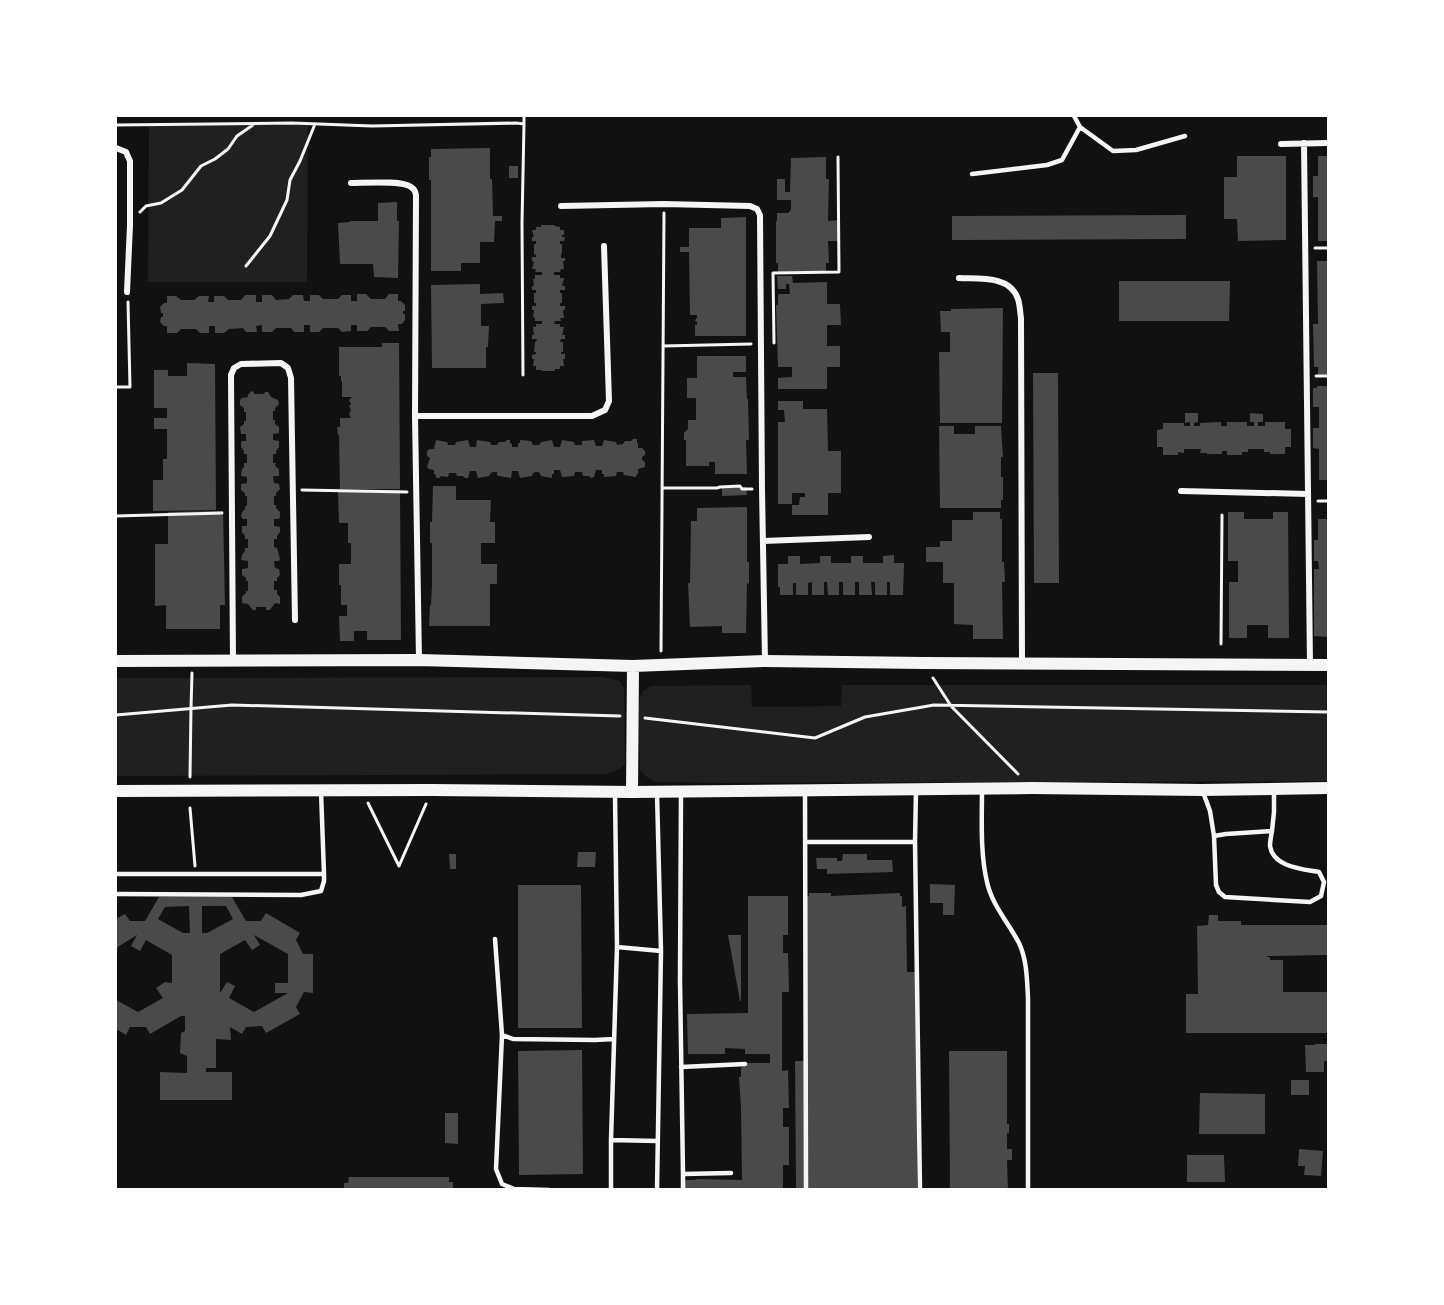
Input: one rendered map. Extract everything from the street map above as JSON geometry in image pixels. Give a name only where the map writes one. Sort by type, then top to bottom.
[{"type":"main road","points":[[116,661],[419,660],[633,666],[765,661],[1329,665]]},
{"type":"main road","points":[[632,792],[633,666]]},
{"type":"main road","points":[[116,791],[632,792],[1329,788]]},
{"type":"street","points":[[1281,144],[1329,142]]},
{"type":"street","points":[[1304,143],[1310,666]]},
{"type":"street","points":[[116,148],[126,152],[130,161],[127,292]]},
{"type":"street","points":[[351,183],[400,183],[414,188],[416,195],[415,416],[419,660]]},
{"type":"street","points":[[561,206],[664,204],[750,206],[757,209],[760,215],[765,661]]},
{"type":"street","points":[[415,416],[592,416],[605,411],[609,401],[604,246]]},
{"type":"street","points":[[959,278],[1000,281],[1012,289],[1018,298],[1020,308],[1022,663]]},
{"type":"street","points":[[233,661],[231,375],[234,368],[241,364],[281,363],[288,369],[291,378],[294,620]]},
{"type":"street","points":[[1181,491],[1308,494]]},
{"type":"street","points":[[763,541],[869,537]]},
{"type":"lane","points":[[1074,116],[1080,127],[1113,151],[1136,150],[1185,136]]},
{"type":"lane","points":[[972,174],[1047,165],[1062,160],[1080,127]]},
{"type":"lane","points":[[1202,790],[1210,811],[1214,836],[1216,885],[1219,892],[1225,897],[1310,902],[1321,896],[1324,882],[1319,872],[1286,865],[1276,858],[1270,847],[1274,788]]},
{"type":"lane","points":[[981,789],[983,848],[987,881],[994,903],[1020,945],[1026,968],[1028,1190]]},
{"type":"lane","points":[[116,894],[313,894],[321,891],[324,874],[321,790]]},
{"type":"lane","points":[[805,790],[806,1190]]},
{"type":"lane","points":[[916,790],[920,1190]]},
{"type":"lane","points":[[611,1190],[617,947],[615,791]]},
{"type":"lane","points":[[657,791],[661,951],[657,1190]]},
{"type":"lane","points":[[681,791],[680,980],[683,1190]]},
{"type":"lane","points":[[1214,836],[1272,831]]},
{"type":"lane","points":[[805,842],[915,842]]},
{"type":"lane","points":[[116,874],[324,874]]},
{"type":"lane","points":[[495,939],[502,1035],[496,1169],[502,1184],[514,1189],[549,1190]]},
{"type":"lane","points":[[617,947],[661,951]]},
{"type":"lane","points":[[502,1035],[513,1039],[614,1039]]},
{"type":"lane","points":[[681,1067],[745,1065]]},
{"type":"lane","points":[[611,1140],[657,1141]]},
{"type":"lane","points":[[683,1174],[731,1173]]},
{"type":"path","points":[[524,116],[524,124]]},
{"type":"path","points":[[130,225],[146,206],[161,203],[182,190],[201,166],[228,149],[237,136],[254,124]]},
{"type":"path","points":[[246,266],[270,236],[286,200],[290,180],[315,124]]},
{"type":"path","points":[[663,346],[774,344],[773,273],[839,272],[838,157]]},
{"type":"path","points":[[661,664],[664,204]]},
{"type":"path","points":[[1311,248],[1329,248]]},
{"type":"path","points":[[116,387],[130,387],[127,292]]},
{"type":"path","points":[[1311,376],[1329,376]]},
{"type":"path","points":[[662,488],[740,486],[742,489],[762,489]]},
{"type":"path","points":[[292,490],[416,492]]},
{"type":"path","points":[[116,516],[232,513]]},
{"type":"path","points":[[1221,515],[1221,644]]},
{"type":"path","points":[[190,782],[190,708],[193,661]]},
{"type":"path","points":[[924,663],[951,705],[1032,788]]},
{"type":"path","points":[[116,715],[232,705],[633,717],[815,738],[865,717],[934,705],[1329,711]]},
{"type":"path","points":[[362,790],[399,866],[432,790]]},
{"type":"path","points":[[190,808],[195,874]]},
{"type":"shaded area","points":[[149,124],[308,125],[307,282],[148,282]]},
{"type":"shaded area","points":[[602,677],[620,681],[624,689],[625,764],[608,774],[116,776],[116,678]]},
{"type":"shaded area","points":[[751,685],[752,707],[841,706],[842,685],[1328,685],[1328,781],[656,782],[640,770],[639,701],[643,691],[651,686]]},
{"type":"building","points":[[490,148],[493,216],[502,216],[502,221],[495,221],[494,242],[480,242],[480,263],[461,263],[461,271],[431,271],[429,157],[431,157],[431,149]]},
{"type":"building","points":[[1237,156],[1286,156],[1286,240],[1238,241],[1237,219],[1224,219],[1224,177],[1237,177]]},
{"type":"building","points":[[1318,156],[1328,156],[1328,241],[1318,241],[1318,197],[1313,197],[1313,176],[1318,176]]},
{"type":"building","points":[[826,157],[826,179],[829,179],[828,221],[839,220],[839,241],[828,241],[829,263],[826,263],[826,271],[778,272],[778,263],[776,263],[777,213],[788,213],[791,210],[791,200],[777,200],[777,179],[785,179],[785,192],[790,192],[791,158]]},
{"type":"building","points":[[509,166],[518,166],[518,178],[509,178]]},
{"type":"building","points":[[397,202],[398,278],[374,277],[373,264],[340,264],[338,223],[378,221],[378,203]]},
{"type":"building","points":[[1186,215],[1186,239],[952,240],[952,216]]},
{"type":"building","points":[[746,217],[746,336],[695,336],[697,315],[690,315],[689,252],[680,252],[680,247],[689,247],[689,228],[721,228],[721,218]]},
{"type":"building","points":[[541,225],[560,227],[560,230],[564,230],[562,237],[565,237],[564,241],[560,241],[562,244],[561,258],[565,258],[564,269],[554,272],[554,275],[564,278],[562,286],[565,286],[565,290],[560,290],[562,303],[560,306],[565,306],[564,318],[560,318],[561,321],[555,321],[554,324],[564,327],[562,335],[565,335],[565,339],[561,339],[560,342],[563,342],[561,354],[565,354],[565,359],[563,359],[564,366],[560,366],[560,369],[555,369],[555,371],[536,370],[536,366],[533,366],[534,359],[532,359],[532,355],[536,354],[534,352],[537,339],[532,339],[533,327],[536,327],[536,324],[542,324],[542,321],[535,321],[533,317],[532,306],[536,306],[534,293],[536,290],[532,290],[532,286],[534,286],[535,275],[542,275],[542,272],[535,272],[536,269],[532,269],[534,262],[532,257],[536,257],[534,244],[536,241],[532,241],[534,237],[532,230],[536,230],[536,227],[541,227]]},
{"type":"building","points":[[1317,261],[1328,261],[1328,375],[1318,375],[1318,367],[1314,367],[1313,324],[1318,324]]},
{"type":"building","points":[[777,276],[792,276],[793,283],[827,282],[827,304],[840,304],[841,325],[827,325],[827,346],[840,346],[840,367],[827,367],[827,389],[778,389],[778,378],[792,377],[792,367],[778,367],[776,305],[778,305],[778,294],[790,294],[789,284],[786,284],[786,289],[778,289]]},
{"type":"building","points":[[1119,281],[1230,281],[1229,321],[1119,321]]},
{"type":"building","points":[[480,284],[480,294],[503,293],[504,303],[481,304],[481,326],[489,326],[486,368],[432,368],[431,285]]},
{"type":"building","points":[[357,294],[366,294],[371,299],[385,299],[389,294],[398,294],[398,301],[405,305],[403,314],[405,314],[405,320],[402,324],[398,324],[399,331],[389,331],[385,327],[371,327],[367,331],[357,331],[357,325],[351,325],[351,331],[342,332],[338,328],[323,328],[319,332],[310,332],[310,325],[304,325],[304,332],[294,332],[291,328],[276,328],[272,332],[262,332],[262,325],[256,326],[257,332],[246,332],[243,328],[215,333],[215,326],[209,326],[209,333],[200,333],[196,329],[181,329],[177,333],[167,333],[167,326],[160,322],[163,313],[160,307],[167,303],[167,296],[176,296],[181,300],[194,300],[199,296],[209,296],[208,302],[214,302],[214,296],[224,296],[228,300],[241,300],[245,295],[256,295],[256,302],[262,302],[262,295],[272,295],[276,300],[289,299],[293,295],[303,295],[304,301],[310,301],[310,295],[319,295],[323,299],[338,299],[342,295],[351,295],[351,301],[357,301]]},
{"type":"building","points":[[1003,308],[1002,423],[940,423],[939,352],[950,352],[950,332],[941,332],[940,311]]},
{"type":"building","points":[[382,343],[399,343],[400,489],[340,489],[337,427],[340,427],[340,418],[351,418],[349,400],[352,397],[342,397],[339,347],[382,347]]},
{"type":"building","points":[[697,356],[746,356],[746,372],[733,372],[733,377],[746,377],[749,440],[746,440],[747,474],[715,474],[715,462],[709,462],[709,466],[686,466],[684,433],[688,429],[688,420],[696,420],[696,398],[687,398],[687,378],[697,378]]},
{"type":"building","points":[[187,363],[215,364],[216,510],[153,511],[153,480],[163,480],[163,459],[167,459],[167,429],[154,429],[154,418],[167,418],[167,408],[154,408],[154,370],[168,370],[168,376],[187,376]]},
{"type":"building","points":[[1033,373],[1058,373],[1059,583],[1034,583]]},
{"type":"building","points":[[1328,386],[1328,480],[1319,480],[1319,449],[1313,448],[1313,428],[1319,428],[1319,407],[1313,407],[1313,388]]},
{"type":"building","points":[[251,391],[254,394],[268,392],[271,397],[278,400],[279,404],[273,411],[273,420],[279,427],[279,433],[273,434],[273,440],[279,441],[279,447],[276,454],[273,454],[273,463],[276,463],[275,466],[279,469],[279,476],[273,476],[274,483],[279,484],[280,489],[274,496],[274,505],[280,512],[280,517],[274,519],[274,526],[280,527],[280,532],[277,539],[274,539],[274,547],[277,548],[280,559],[274,561],[275,568],[279,569],[280,575],[277,581],[274,581],[274,590],[277,590],[280,597],[280,604],[275,603],[270,610],[266,610],[266,607],[256,607],[256,610],[253,610],[248,604],[242,603],[242,597],[248,591],[248,581],[242,575],[242,569],[248,568],[248,561],[241,560],[245,548],[248,548],[248,539],[245,539],[242,532],[242,526],[247,526],[247,519],[241,517],[247,506],[247,496],[241,490],[241,484],[247,483],[247,477],[241,476],[244,463],[247,463],[247,454],[244,454],[241,447],[242,441],[246,441],[246,434],[241,434],[240,427],[246,421],[246,412],[240,405],[240,400],[248,397]]},
{"type":"building","points":[[778,401],[803,401],[803,409],[827,409],[828,451],[841,451],[841,493],[828,493],[828,515],[792,515],[792,505],[799,505],[800,497],[805,497],[805,493],[792,493],[792,504],[778,504],[778,422],[785,422],[784,410],[778,410]]},
{"type":"building","points":[[1185,413],[1198,413],[1198,422],[1194,423],[1194,426],[1200,426],[1200,423],[1221,422],[1221,426],[1227,426],[1227,422],[1247,422],[1247,426],[1254,426],[1254,422],[1250,422],[1250,413],[1263,414],[1263,422],[1258,422],[1258,426],[1265,426],[1265,422],[1285,422],[1285,429],[1291,429],[1291,447],[1285,447],[1285,454],[1270,454],[1270,452],[1264,452],[1264,449],[1248,449],[1248,452],[1242,452],[1242,455],[1227,455],[1227,451],[1222,451],[1222,454],[1207,454],[1200,453],[1201,449],[1184,449],[1184,453],[1178,452],[1178,455],[1163,455],[1163,447],[1157,447],[1157,430],[1163,429],[1163,423],[1184,423],[1184,426],[1190,426],[1190,422],[1185,423]]},
{"type":"building","points":[[939,426],[954,426],[954,434],[975,434],[975,426],[1001,426],[1003,500],[1001,500],[1001,508],[940,508]]},
{"type":"building","points":[[637,439],[638,448],[645,451],[642,460],[645,462],[645,467],[638,469],[636,477],[617,472],[616,476],[604,477],[602,470],[596,470],[594,477],[591,478],[583,476],[582,472],[575,472],[574,476],[562,477],[560,470],[554,470],[552,478],[535,472],[532,476],[520,478],[518,471],[512,471],[511,478],[499,476],[497,472],[493,472],[489,476],[478,478],[476,471],[470,471],[468,478],[449,473],[448,477],[436,478],[434,470],[427,467],[430,458],[427,456],[427,451],[434,449],[436,440],[455,445],[456,442],[468,440],[470,447],[476,447],[477,440],[497,445],[499,442],[510,440],[512,447],[518,447],[520,440],[531,441],[533,445],[539,445],[541,442],[552,440],[554,447],[560,447],[562,440],[582,445],[582,441],[594,440],[596,446],[602,446],[604,440],[616,442],[617,445]]},
{"type":"building","points":[[433,486],[456,486],[456,500],[491,500],[490,522],[495,522],[495,543],[481,543],[481,564],[497,564],[497,584],[490,584],[490,626],[429,626],[432,585],[430,522],[432,522]]},
{"type":"building","points":[[722,487],[746,487],[747,495],[722,496]]},
{"type":"building","points":[[400,490],[401,640],[367,640],[367,631],[354,631],[354,641],[340,641],[339,616],[347,616],[347,605],[341,605],[339,564],[351,564],[351,543],[348,543],[348,523],[339,523],[338,491]]},
{"type":"building","points":[[747,507],[749,584],[747,583],[746,633],[722,633],[722,626],[690,627],[688,583],[690,583],[691,521],[697,521],[697,508]]},
{"type":"building","points":[[223,511],[225,605],[220,605],[220,629],[166,629],[166,605],[155,606],[155,544],[168,544],[168,512]]},
{"type":"building","points":[[973,512],[1000,512],[1000,519],[1002,519],[1002,562],[1004,562],[1005,582],[1002,582],[1003,639],[973,639],[973,625],[954,624],[954,583],[943,583],[943,562],[926,562],[926,547],[940,547],[940,541],[952,541],[952,520],[973,520]]},
{"type":"building","points":[[1228,512],[1244,512],[1244,519],[1273,519],[1273,512],[1288,512],[1289,638],[1268,638],[1268,625],[1247,625],[1247,638],[1229,638],[1229,582],[1238,582],[1238,561],[1228,561]]},
{"type":"building","points":[[1318,519],[1328,519],[1328,637],[1314,636],[1314,569],[1319,569],[1318,561],[1314,561],[1314,540],[1318,540]]},
{"type":"building","points":[[894,555],[894,563],[904,563],[903,595],[890,595],[890,582],[887,582],[887,595],[875,595],[875,582],[871,582],[872,595],[859,595],[859,582],[855,582],[855,595],[843,595],[843,582],[839,582],[839,595],[828,595],[827,582],[824,582],[824,595],[812,595],[812,582],[808,583],[808,595],[796,595],[796,583],[793,583],[793,595],[780,595],[778,564],[788,564],[788,556],[800,556],[800,564],[820,563],[820,556],[831,556],[831,563],[851,563],[851,556],[863,556],[863,563],[883,563],[883,556]]},
{"type":"building","points":[[578,852],[596,852],[595,867],[577,867]]},
{"type":"building","points":[[449,854],[456,854],[456,869],[450,869]]},
{"type":"building","points":[[843,854],[867,854],[867,860],[892,860],[893,872],[827,874],[827,869],[817,869],[816,858],[837,858],[837,861],[842,861]]},
{"type":"building","points":[[930,884],[955,885],[954,915],[943,915],[943,903],[930,903]]},
{"type":"building","points":[[518,885],[581,885],[582,1028],[518,1028]]},
{"type":"building","points":[[809,893],[831,893],[831,896],[900,893],[902,907],[906,906],[907,972],[917,972],[917,1190],[796,1190],[795,1061],[804,1061],[807,896]]},
{"type":"building","points":[[748,896],[788,896],[788,935],[783,935],[783,953],[788,953],[789,992],[782,992],[782,1071],[788,1070],[789,1108],[783,1108],[783,1127],[789,1127],[789,1165],[783,1165],[783,1190],[681,1190],[686,1180],[742,1180],[739,1077],[741,1077],[741,1068],[747,1063],[770,1063],[770,1054],[745,1054],[745,1049],[725,1048],[725,1054],[688,1054],[687,1014],[748,1013]]},
{"type":"building","points":[[159,897],[232,897],[246,921],[261,921],[266,913],[300,933],[296,940],[303,954],[313,954],[313,993],[304,992],[296,1007],[300,1014],[266,1033],[262,1026],[246,1027],[242,1034],[230,1027],[231,1040],[216,1039],[216,1068],[206,1068],[206,1072],[232,1072],[232,1100],[160,1100],[160,1072],[187,1073],[187,1056],[180,1053],[181,1033],[185,1031],[185,1016],[181,1016],[150,1034],[146,1027],[130,1027],[126,1035],[116,1029],[116,1000],[138,1012],[163,998],[156,988],[165,982],[172,983],[172,955],[146,940],[140,951],[131,946],[137,935],[116,948],[116,919],[125,914],[130,921],[145,921]],"holes":[[[189,906],[190,933],[183,933],[158,919],[165,907]],[[202,906],[226,906],[233,919],[207,933],[202,933]],[[254,935],[288,954],[288,983],[275,983],[275,993],[288,993],[254,1012],[229,998],[235,986],[227,982],[220,993],[220,954],[245,940],[252,950],[260,945]]]},
{"type":"building","points":[[1209,915],[1218,915],[1218,921],[1241,921],[1241,925],[1328,925],[1328,955],[1267,957],[1270,957],[1270,960],[1283,960],[1283,992],[1328,992],[1328,1033],[1186,1033],[1186,994],[1198,994],[1197,926],[1208,925]]},
{"type":"building","points":[[728,935],[741,935],[741,1001],[740,1001]]},
{"type":"building","points":[[1328,1044],[1328,1061],[1324,1061],[1324,1072],[1306,1072],[1305,1045]]},
{"type":"building","points":[[582,1050],[583,1174],[519,1175],[518,1051]]},
{"type":"building","points":[[949,1051],[1007,1051],[1009,1133],[1007,1133],[1007,1149],[1012,1149],[1012,1160],[1007,1160],[1008,1190],[950,1190]]},
{"type":"building","points":[[1291,1080],[1309,1080],[1309,1095],[1291,1095]]},
{"type":"building","points":[[1200,1093],[1265,1094],[1265,1134],[1199,1134]]},
{"type":"building","points":[[445,1113],[458,1113],[458,1144],[445,1143]]},
{"type":"building","points":[[1299,1149],[1323,1151],[1321,1176],[1304,1175],[1305,1166],[1298,1166]]},
{"type":"building","points":[[1187,1155],[1224,1155],[1225,1182],[1187,1182]]},
{"type":"building","points":[[349,1177],[449,1177],[449,1182],[453,1182],[453,1190],[344,1190],[344,1183],[348,1183]]}]
